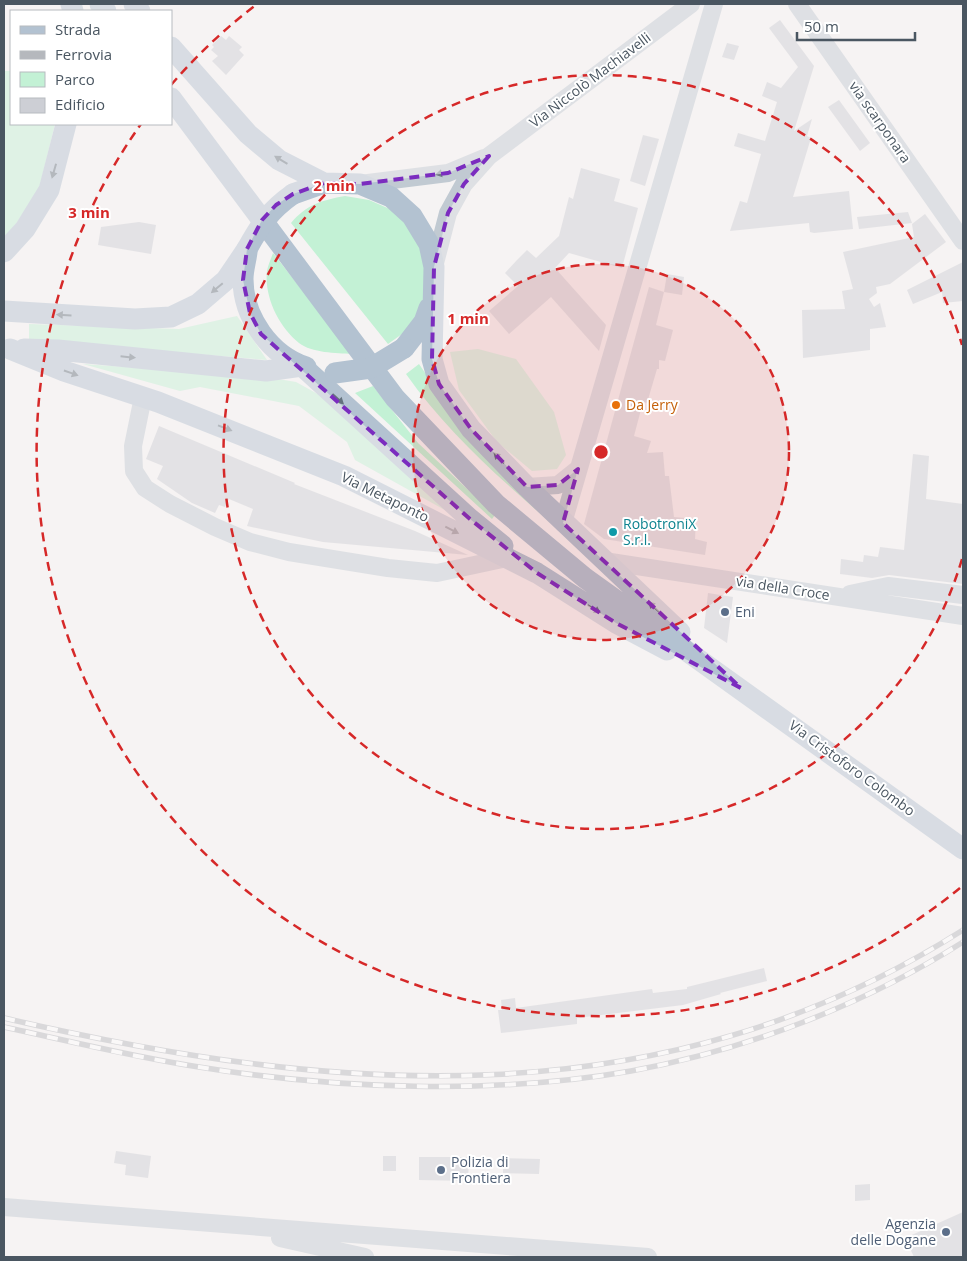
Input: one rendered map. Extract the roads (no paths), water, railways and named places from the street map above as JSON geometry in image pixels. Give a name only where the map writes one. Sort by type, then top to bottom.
[{"type":"main road","points":[[172,47],[248,134],[278,160],[324,183]]},
{"type":"main road","points":[[172,99],[395,398],[496,504],[585,578],[741,688]]},
{"type":"main road","points":[[4,252],[25,229],[49,190],[66,125]]},
{"type":"main road","points":[[4,312],[135,319],[171,316],[198,304],[226,280],[247,249],[262,220],[276,205],[293,194],[324,183],[360,184],[391,198],[412,216],[429,244],[434,267],[432,359],[439,384],[470,429],[563,523],[741,688]]},
{"type":"main road","points":[[247,249],[243,280],[250,313],[261,334],[285,357],[302,366],[470,519],[537,573]]},
{"type":"main road","points":[[7,348],[58,350],[266,371],[302,366],[335,373],[355,372],[371,368],[386,361],[404,348],[424,322],[432,300]]},
{"type":"main road","name":"Via Metaponto","points":[[7,348],[64,371],[143,397],[344,476],[537,573],[616,623],[741,688]]},
{"type":"main road","name":"Via Cristoforo Colombo","points":[[741,688],[963,849]]},
{"type":"street","name":"Via Niccolò Machiavelli","points":[[489,156],[691,4]]},
{"type":"street","points":[[563,523],[714,4]]},
{"type":"street","name":"via scarponara","points":[[796,4],[963,241]]},
{"type":"street","points":[[360,184],[448,173],[489,156]]},
{"type":"street","points":[[434,267],[448,213],[464,184],[489,156]]},
{"type":"street","points":[[143,397],[133,446],[134,471],[145,488],[170,504],[215,527],[250,542],[289,552],[388,568],[437,573],[507,558]]},
{"type":"street","points":[[527,487],[558,485],[578,469]]},
{"type":"street","name":"via della Croce","points":[[604,561],[963,616]]},
{"type":"street","points":[[840,596],[888,586],[963,595]]},
{"type":"street","points":[[4,1207],[648,1257]]},
{"type":"street","points":[[211,1222],[365,1257]]},
{"type":"railway","points":[[4,1018],[128,1044],[252,1064],[374,1074],[495,1074],[615,1062],[733,1035],[849,992],[963,930]]},
{"type":"railway","points":[[4,1027],[199,1067],[305,1080],[415,1086],[525,1084],[579,1079],[631,1071],[674,1062],[760,1038],[845,1005],[886,986],[963,942]]},
{"type":"place","name":"Da Jerry","points":[[616,405]]},
{"type":"place","name":"RobotroniX S.r.l.","points":[[613,532]]},
{"type":"place","name":"Eni","points":[[725,612]]},
{"type":"place","name":"Polizia di Frontiera","points":[[441,1170]]},
{"type":"place","name":"Agenzia delle Dogane","points":[[946,1232]]}]
